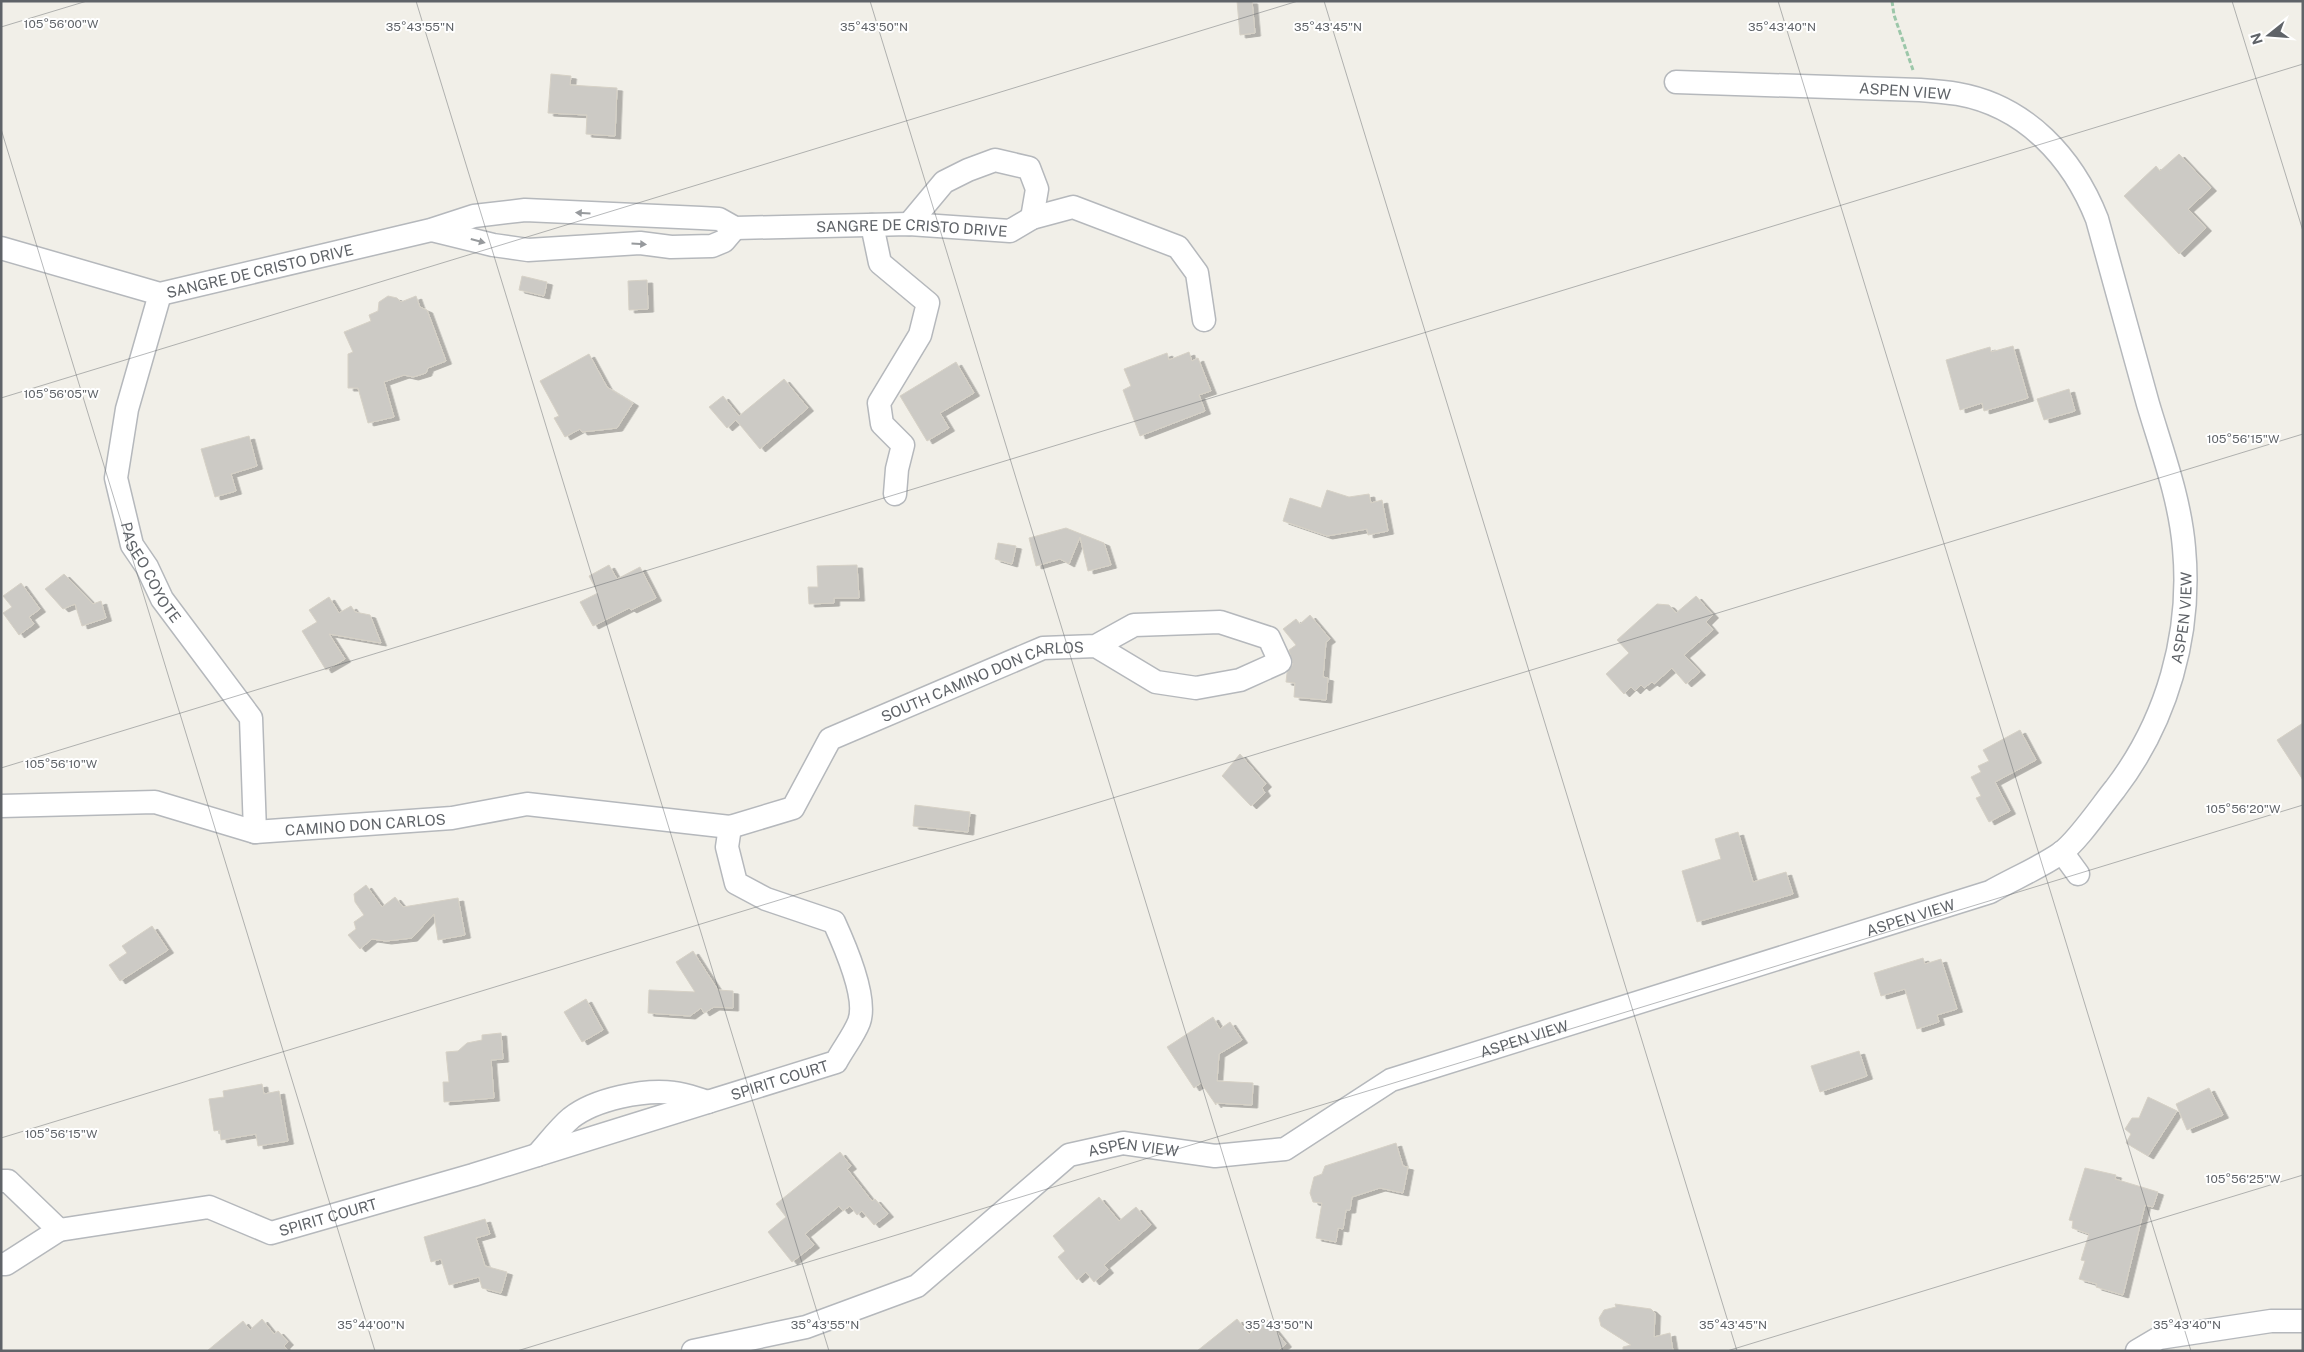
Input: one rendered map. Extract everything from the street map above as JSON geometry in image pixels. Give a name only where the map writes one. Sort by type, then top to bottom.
[{"type":"street","name":"ASPEN VIEW","points":[[693,1351],[806,1327],[917,1286],[1069,1156],[1123,1143],[1215,1156],[1285,1150],[1391,1080],[1990,892],[2062,852],[2094,817],[2126,775],[2155,724],[2174,672],[2181,639],[2186,593],[2184,548],[2178,514],[2097,219],[2079,179],[2062,156],[2034,128],[2012,114],[1986,102],[1959,94],[1920,90],[1676,82]]},
{"type":"street","points":[[909,224],[944,182],[995,160],[1029,168],[1037,189],[1032,218]]},
{"type":"street","name":"SANGRE DE CRISTO DRIVE","points":[[1,248],[160,294],[431,230],[474,216],[525,210],[701,218],[719,220],[735,228],[909,224],[1010,231],[1032,218],[1074,206],[1178,247],[1197,273],[1204,320]]},
{"type":"street","points":[[872,225],[880,263],[928,303],[920,335],[879,403],[882,424],[903,445],[897,469],[895,494]]},
{"type":"street","name":"SANGRE DE CRISTO DRIVE","points":[[431,230],[493,245],[528,250],[632,243],[671,247],[712,246],[724,241],[735,228]]},
{"type":"street","name":"PASEO COYOTE","points":[[160,294],[127,409],[116,478],[132,545],[147,567],[162,600],[251,718],[255,832]]},
{"type":"street","name":"SOUTH CAMINO DON CARLOS","points":[[730,827],[793,808],[830,739],[1043,648],[1096,646],[1134,625],[1220,622],[1269,638],[1280,662],[1240,680],[1196,688],[1156,682],[1096,646]]},
{"type":"street","name":"CAMINO DON CARLOS","points":[[1,806],[155,802],[255,832],[452,818],[527,804],[730,827]]},
{"type":"street","name":"SPIRIT COURT","points":[[1,1264],[6,1264],[59,1230],[209,1207],[271,1233],[536,1156],[836,1062],[860,1021],[859,997],[852,964],[834,922],[766,899],[736,883],[727,847],[730,827]]},
{"type":"street","points":[[2062,852],[2078,874]]},
{"type":"street","points":[[536,1156],[571,1118],[590,1106],[640,1094],[674,1093],[709,1102]]},
{"type":"street","points":[[1,1181],[8,1181],[59,1230]]},
{"type":"street","points":[[2137,1351],[2159,1338],[2271,1321],[2303,1321]]},
{"type":"path","points":[[1892,1],[1894,15],[1920,90]]},
{"type":"building","points":[[1237,1],[1252,1],[1255,33],[1240,35]]},
{"type":"building","points":[[551,74],[571,76],[570,85],[617,88],[615,136],[586,134],[587,115],[548,113]]},
{"type":"building","points":[[2179,154],[2211,188],[2188,209],[2206,228],[2179,254],[2124,196],[2156,166],[2160,171]]},
{"type":"building","points":[[522,276],[547,282],[544,296],[519,290]]},
{"type":"building","points":[[647,280],[648,309],[629,310],[628,281]]},
{"type":"building","points":[[388,296],[397,298],[401,302],[416,296],[420,307],[427,310],[446,361],[428,368],[426,373],[413,377],[404,375],[384,382],[394,417],[368,423],[358,388],[348,388],[348,354],[353,352],[344,332],[371,321],[369,315],[378,311],[379,302]]},
{"type":"building","points":[[2013,346],[2028,398],[1984,411],[1982,403],[1960,410],[1946,360],[1990,347],[1991,352]]},
{"type":"building","points":[[1189,352],[1192,361],[1198,358],[1211,391],[1199,395],[1205,411],[1140,436],[1123,390],[1131,386],[1124,369],[1167,353],[1169,360]]},
{"type":"building","points":[[589,354],[607,387],[633,403],[617,428],[582,432],[580,429],[565,437],[554,418],[559,416],[540,381]]},
{"type":"building","points":[[956,362],[974,393],[940,413],[949,428],[927,441],[900,396]]},
{"type":"building","points":[[784,379],[808,408],[760,449],[736,420],[727,428],[709,407],[723,396],[739,416]]},
{"type":"building","points":[[2069,389],[2075,411],[2044,420],[2037,399]]},
{"type":"building","points":[[249,436],[257,466],[231,474],[236,491],[215,497],[201,449]]},
{"type":"building","points":[[1327,490],[1349,497],[1369,494],[1371,503],[1382,500],[1388,531],[1368,535],[1367,529],[1327,536],[1283,521],[1290,498],[1321,508]]},
{"type":"building","points":[[1066,528],[1104,543],[1111,565],[1088,571],[1080,537],[1069,564],[1060,559],[1036,566],[1029,538]]},
{"type":"building","points":[[998,543],[1016,546],[1012,564],[995,559]]},
{"type":"building","points":[[609,565],[617,579],[640,567],[656,598],[631,610],[629,608],[593,626],[580,602],[598,593],[589,576]]},
{"type":"building","points":[[857,565],[859,598],[834,598],[834,603],[809,604],[808,587],[818,587],[817,566]]},
{"type":"building","points":[[64,574],[93,604],[101,601],[106,618],[82,626],[75,604],[63,609],[45,589]]},
{"type":"building","points":[[21,583],[40,609],[29,617],[34,624],[19,635],[3,613],[12,607],[3,596]]},
{"type":"building","points":[[1696,596],[1713,615],[1706,622],[1713,630],[1684,655],[1700,672],[1686,684],[1672,668],[1654,684],[1652,682],[1644,688],[1641,685],[1635,691],[1631,687],[1624,694],[1606,674],[1629,653],[1617,640],[1657,604],[1669,605],[1676,613]]},
{"type":"building","points":[[329,597],[339,613],[351,606],[355,612],[370,615],[381,643],[329,634],[345,659],[326,670],[302,631],[317,622],[309,610]]},
{"type":"building","points":[[1310,615],[1330,639],[1326,642],[1323,677],[1328,678],[1326,700],[1294,697],[1295,683],[1286,682],[1287,673],[1293,664],[1289,650],[1296,645],[1283,629],[1296,619],[1300,624]]},
{"type":"building","points":[[2303,723],[2303,780],[2277,740]]},
{"type":"building","points":[[2020,730],[2036,760],[1995,782],[2010,811],[1989,822],[1976,798],[1981,796],[1971,777],[1981,772],[1978,766],[1989,761],[1983,750]]},
{"type":"building","points":[[1240,754],[1266,784],[1262,788],[1265,793],[1251,806],[1222,776]]},
{"type":"building","points":[[915,805],[970,812],[968,832],[913,826]]},
{"type":"building","points":[[1738,832],[1753,882],[1786,872],[1793,894],[1697,922],[1682,871],[1721,859],[1715,839]]},
{"type":"building","points":[[366,885],[382,907],[395,897],[403,907],[458,898],[465,935],[438,940],[434,914],[412,938],[386,941],[372,939],[360,949],[348,935],[356,929],[354,922],[364,915],[355,902],[354,894]]},
{"type":"building","points":[[152,926],[168,950],[120,981],[109,965],[127,953],[122,946]]},
{"type":"building","points":[[693,951],[718,990],[733,991],[733,1008],[714,1007],[704,1013],[701,1008],[690,1016],[648,1013],[649,990],[695,992],[676,962]]},
{"type":"building","points":[[1923,958],[1925,964],[1941,959],[1957,1009],[1937,1015],[1939,1022],[1917,1029],[1905,989],[1881,996],[1874,973]]},
{"type":"building","points":[[586,999],[603,1030],[582,1042],[564,1012]]},
{"type":"building","points":[[1213,1017],[1220,1029],[1230,1022],[1242,1040],[1219,1054],[1217,1081],[1253,1083],[1252,1105],[1216,1103],[1216,1105],[1201,1083],[1194,1088],[1167,1047]]},
{"type":"building","points":[[501,1033],[503,1059],[491,1060],[494,1098],[444,1102],[443,1082],[449,1082],[446,1052],[458,1051],[467,1043],[482,1040],[482,1035]]},
{"type":"building","points":[[1859,1051],[1867,1076],[1820,1092],[1811,1066]]},
{"type":"building","points":[[262,1084],[264,1094],[279,1091],[288,1141],[258,1146],[256,1134],[221,1140],[220,1130],[214,1131],[209,1099],[224,1097],[223,1091]]},
{"type":"building","points":[[2209,1088],[2223,1115],[2187,1130],[2176,1104]]},
{"type":"building","points":[[2148,1097],[2177,1111],[2148,1156],[2126,1143],[2131,1134],[2125,1129],[2132,1118],[2139,1118]]},
{"type":"building","points":[[1396,1143],[1403,1166],[1408,1167],[1403,1193],[1380,1188],[1352,1197],[1350,1210],[1346,1210],[1343,1229],[1338,1228],[1336,1242],[1316,1238],[1322,1203],[1313,1202],[1310,1193],[1314,1177],[1322,1174],[1325,1166]]},
{"type":"building","points":[[840,1152],[851,1166],[847,1169],[872,1201],[875,1199],[888,1214],[874,1225],[862,1211],[857,1215],[850,1206],[843,1211],[839,1206],[805,1234],[814,1245],[792,1262],[768,1232],[786,1217],[776,1204]]},
{"type":"building","points":[[2085,1168],[2116,1175],[2115,1179],[2158,1192],[2153,1207],[2145,1205],[2123,1295],[2096,1287],[2097,1284],[2079,1279],[2085,1261],[2081,1260],[2089,1234],[2072,1228],[2073,1221],[2069,1220]]},
{"type":"building","points":[[1099,1197],[1119,1221],[1136,1207],[1151,1225],[1104,1265],[1108,1270],[1094,1282],[1086,1272],[1077,1280],[1058,1257],[1065,1251],[1053,1236]]},
{"type":"building","points":[[485,1219],[490,1234],[476,1238],[485,1266],[507,1272],[501,1293],[482,1288],[479,1277],[449,1285],[441,1259],[431,1262],[424,1237]]},
{"type":"building","points":[[1615,1304],[1651,1309],[1655,1313],[1654,1337],[1670,1333],[1673,1351],[1623,1351],[1623,1347],[1631,1345],[1601,1326],[1599,1318],[1604,1310],[1616,1307]]},
{"type":"building","points":[[262,1319],[274,1334],[278,1331],[288,1342],[284,1346],[288,1351],[207,1351],[243,1321],[250,1330]]},
{"type":"building","points":[[1237,1319],[1249,1334],[1267,1320],[1286,1344],[1277,1351],[1197,1351]]}]
